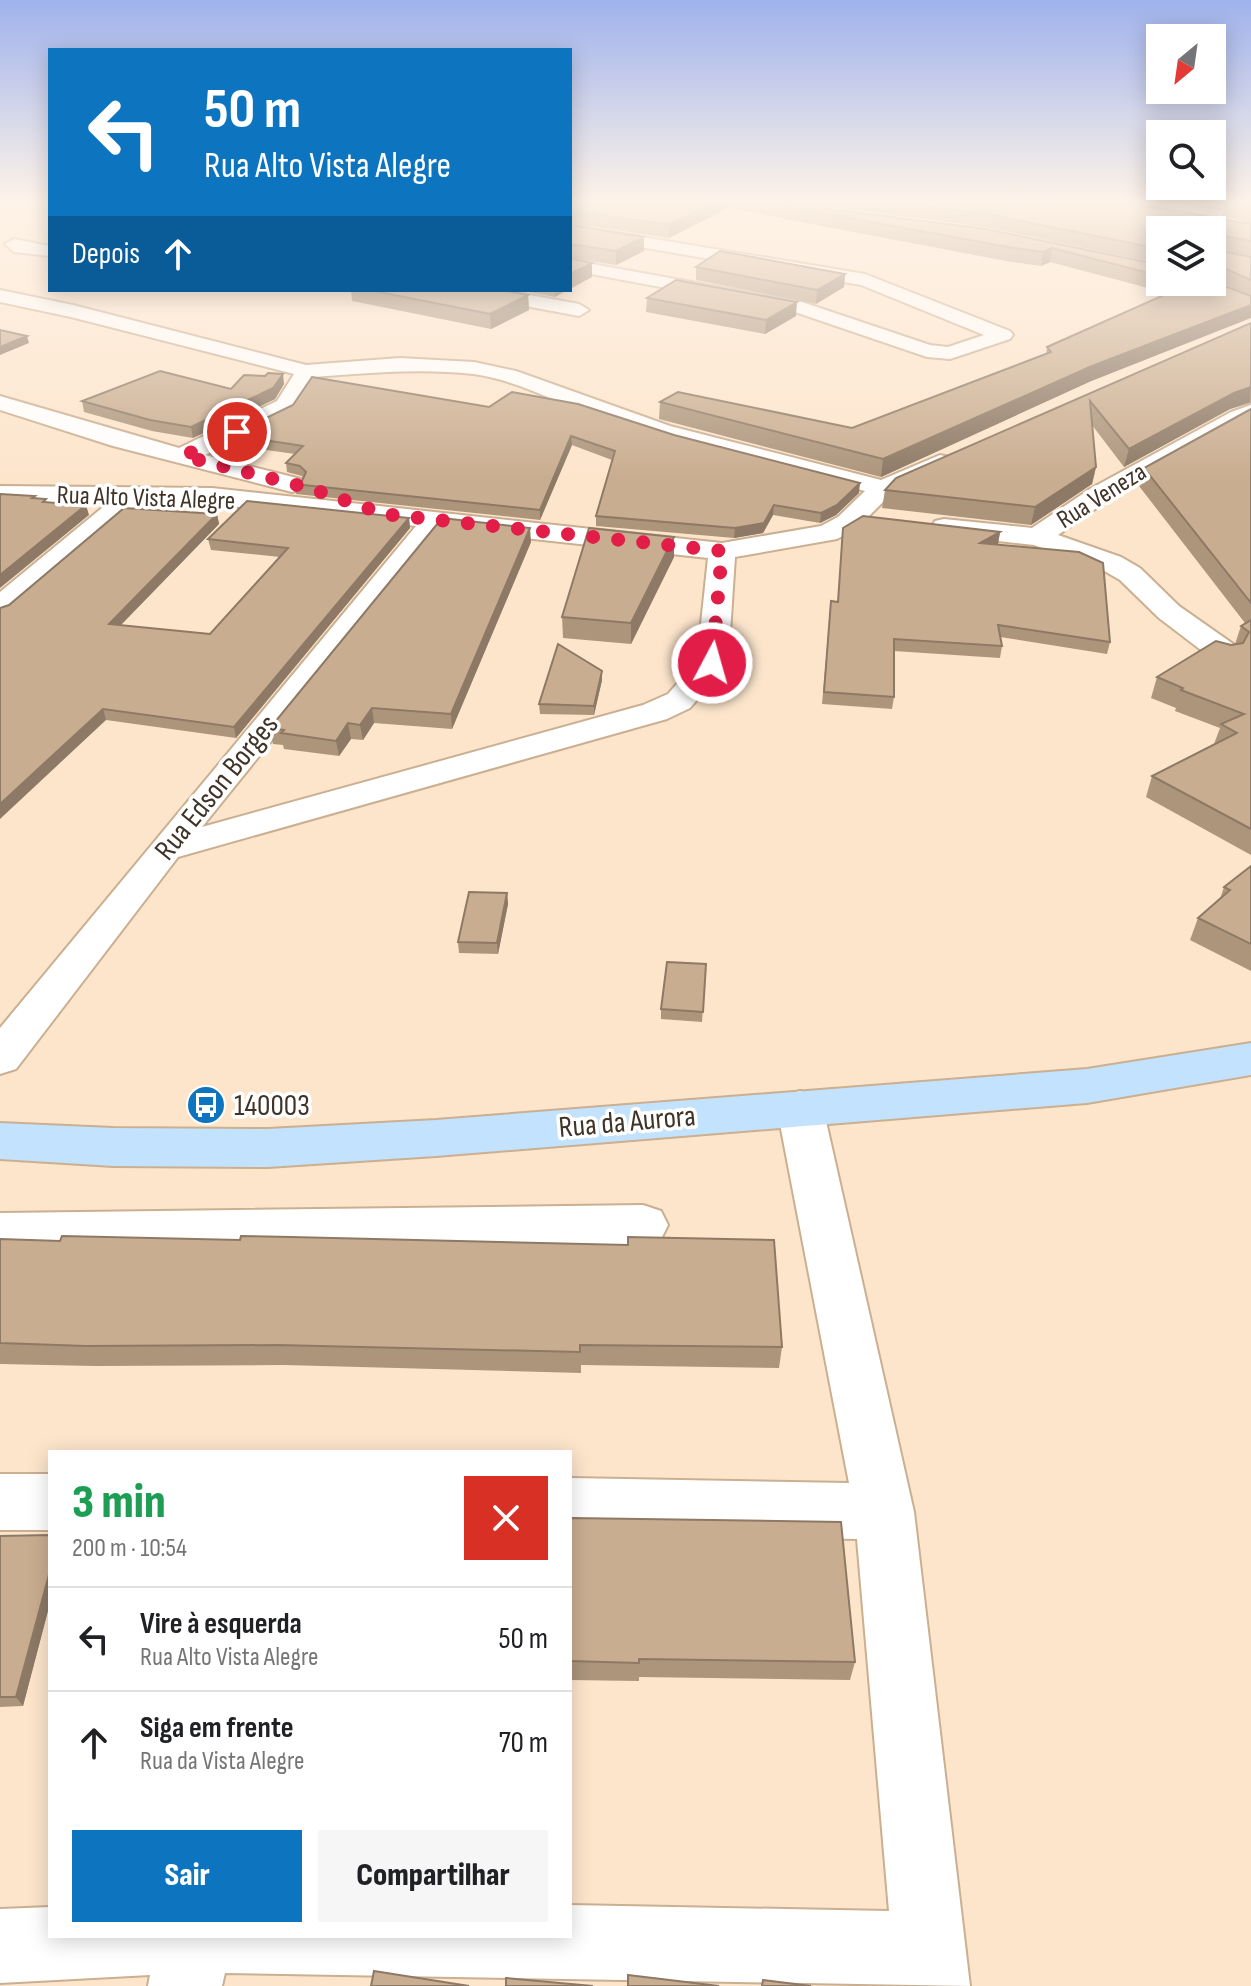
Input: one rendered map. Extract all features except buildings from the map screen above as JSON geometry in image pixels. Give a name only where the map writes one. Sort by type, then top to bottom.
[{"type":"main road","name":"Rua da Aurora","points":[[0,1141],[113,1147],[268,1148],[1087,1086],[1251,1059]]},
{"type":"street","points":[[492,294],[579,310]]},
{"type":"street","points":[[725,294],[802,308],[927,351],[950,353],[1003,335],[899,294]]},
{"type":"street","points":[[0,296],[73,311],[306,371],[400,364],[474,368],[508,376],[596,410],[662,431],[883,488]]},
{"type":"street","points":[[183,456],[285,406],[294,396],[306,371]]},
{"type":"street","points":[[0,403],[121,441],[309,488],[384,514]]},
{"type":"street","name":"Rua Veneza","points":[[1038,537],[1072,509],[1127,475],[1251,412]]},
{"type":"street","points":[[46,493],[121,441]]},
{"type":"street","name":"Rua Alto Vista Alegre","points":[[0,494],[212,496],[722,551],[828,533],[855,515],[883,488],[955,455]]},
{"type":"street","points":[[0,607],[134,494]]},
{"type":"street","points":[[855,515],[884,519]]},
{"type":"street","name":"Rua Edson Borges","points":[[0,1058],[165,849],[435,520]]},
{"type":"street","name":"Rua Veneza","points":[[912,523],[1038,537],[1111,563],[1130,574],[1169,612],[1225,653]]},
{"type":"street","points":[[165,849],[655,712],[679,701],[712,663],[722,551]]},
{"type":"street","points":[[266,1938],[931,1967],[884,1512],[800,1108]]},
{"type":"street","points":[[0,1233],[643,1225]]},
{"type":"street","points":[[0,1502],[48,1502]]},
{"type":"street","points":[[572,1506],[764,1507],[884,1512]]},
{"type":"street","points":[[0,1946],[150,1938]]},
{"type":"street","points":[[185,1986],[195,1938]]},
{"type":"place","name":"140003","points":[[206,1105]]},
{"type":"route","points":[[237,432],[183,456],[309,488],[384,514],[722,551],[712,663]]}]
